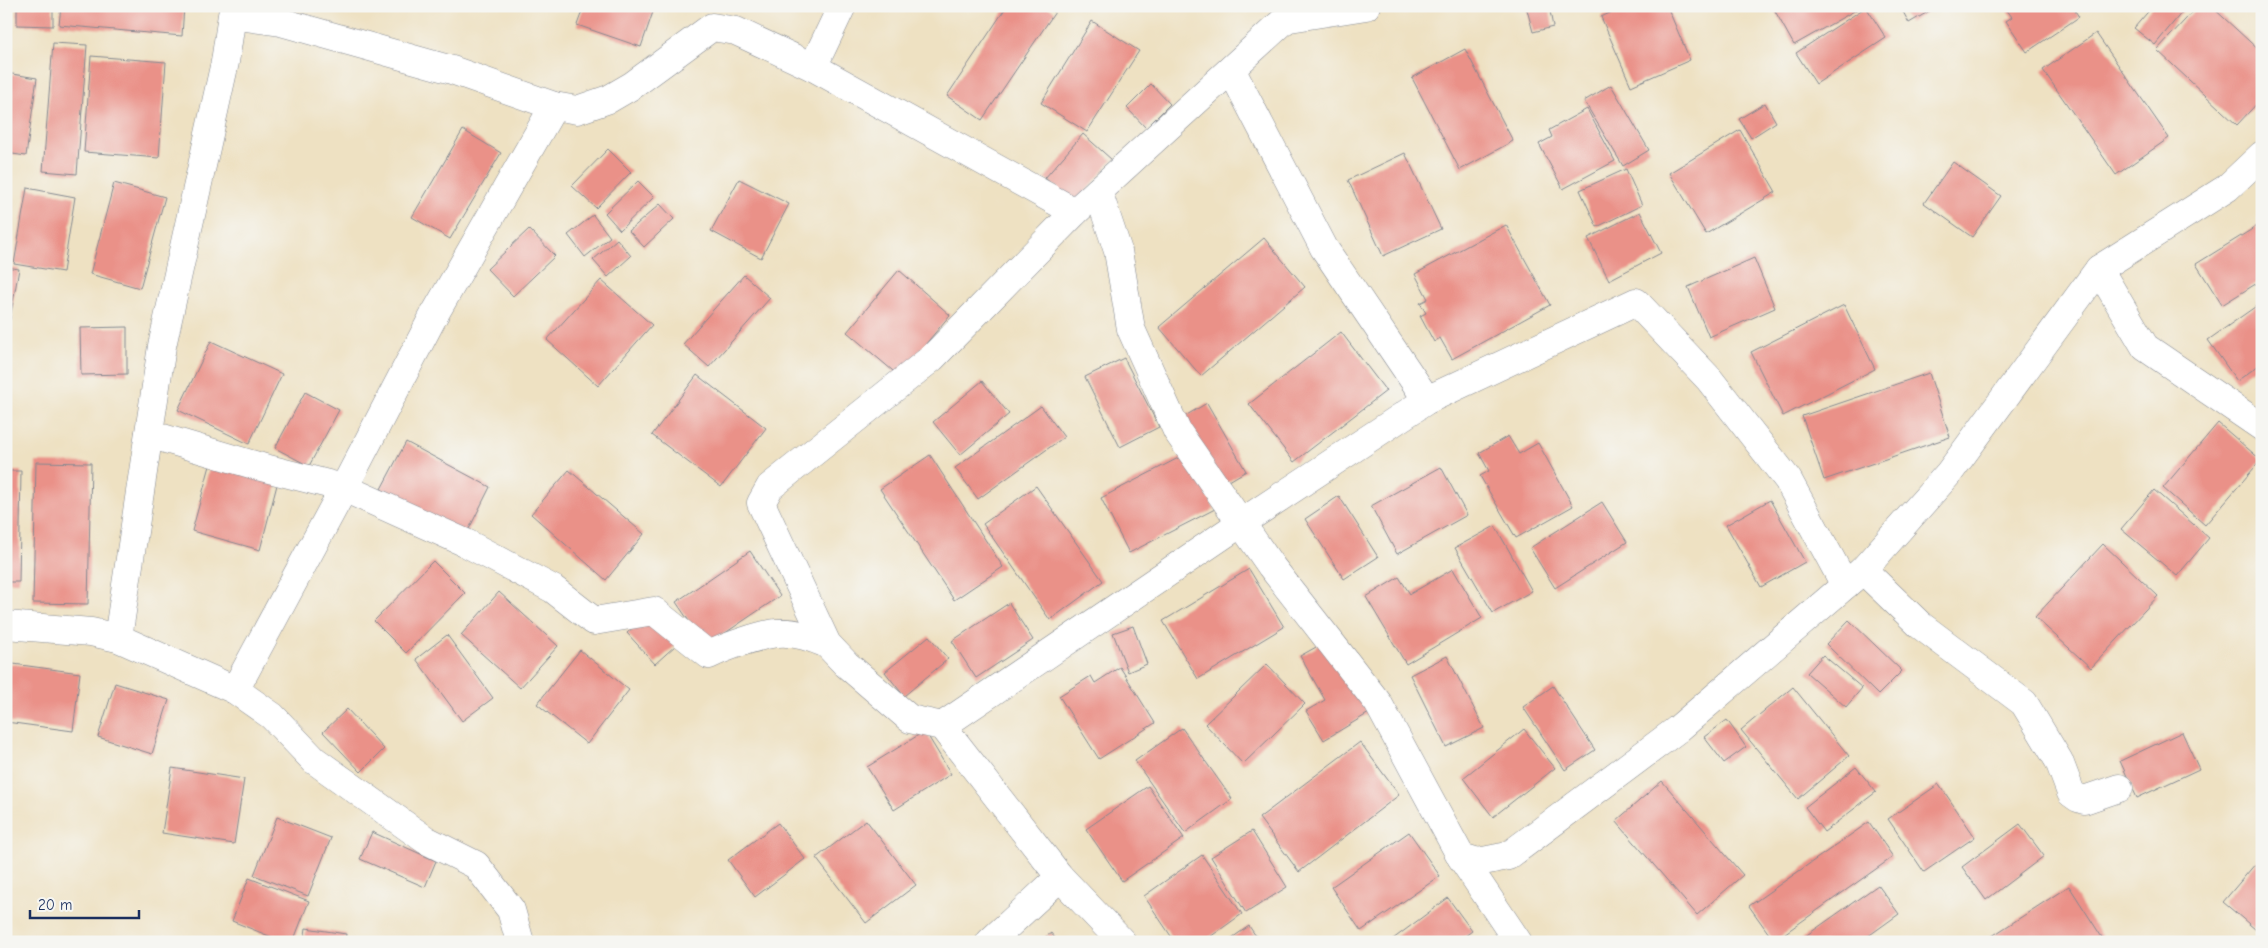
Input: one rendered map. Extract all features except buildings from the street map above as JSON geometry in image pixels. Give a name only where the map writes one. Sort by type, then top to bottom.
[{"type":"street","points":[[813,67],[842,6]]},
{"type":"street","points":[[1122,942],[1060,877],[942,726],[910,719],[846,664],[827,644],[761,502],[770,487],[932,358],[1098,190],[1232,71],[1295,12],[1366,6]]},
{"type":"street","points":[[118,638],[162,346],[225,62],[232,11],[290,24],[452,70],[554,106],[577,110],[609,99],[633,86],[709,17],[813,67],[1075,212]]},
{"type":"street","points":[[1232,71],[1324,248],[1427,400]]},
{"type":"street","points":[[235,690],[344,488],[433,317],[554,106]]},
{"type":"street","points":[[1461,857],[1478,862],[1508,856],[1678,730],[1854,577],[1949,473],[2099,269],[2227,188],[2262,155]]},
{"type":"street","points":[[1098,190],[1118,251],[1131,329],[1177,431],[1271,566],[1378,703],[1461,857],[1518,942]]},
{"type":"street","points":[[2099,269],[2145,347],[2262,427]]},
{"type":"street","points":[[942,726],[1240,523],[1427,400],[1636,302],[1709,379],[1788,480],[1854,577],[2024,703],[2059,761],[2072,793],[2078,798],[2084,800],[2119,788]]},
{"type":"street","points":[[149,434],[261,468],[344,488],[466,543],[553,588],[594,621],[654,611],[709,655],[721,649],[777,633],[807,636],[827,644]]},
{"type":"street","points":[[6,626],[91,632],[118,638],[235,690],[272,716],[322,766],[426,840],[476,865],[510,910],[520,942]]},
{"type":"street","points":[[990,942],[1060,877]]}]
